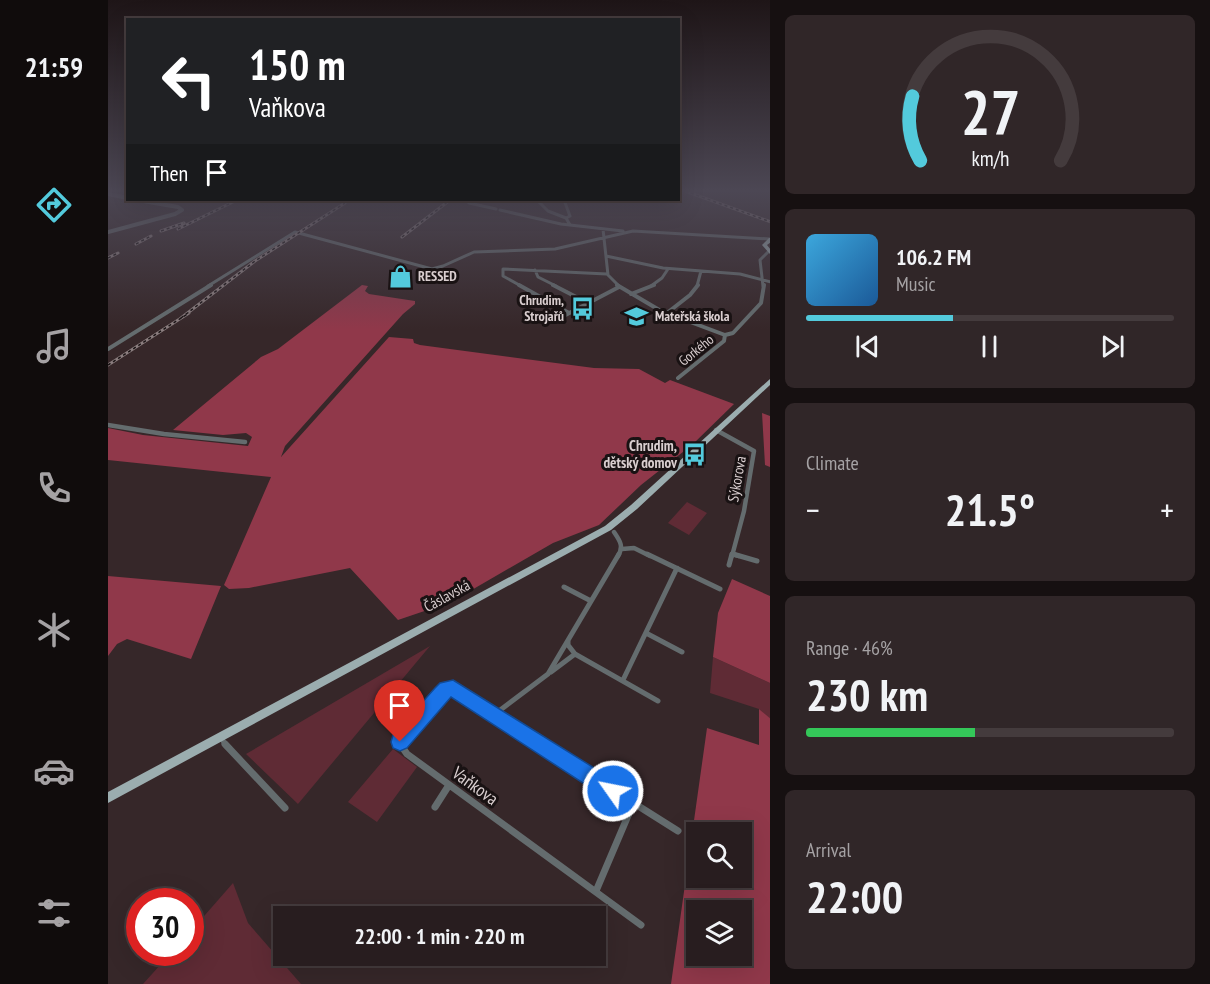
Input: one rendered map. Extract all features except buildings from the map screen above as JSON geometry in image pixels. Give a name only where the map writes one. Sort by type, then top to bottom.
[{"type":"main road","points":[[768,240],[764,246],[769,253]]},
{"type":"main road","name":"Čáslavská","points":[[108,798],[220,736],[611,530],[770,381]]},
{"type":"street","points":[[108,349],[287,237]]},
{"type":"street","points":[[313,237],[432,269],[446,267],[471,252],[550,250],[606,237],[607,274],[619,287],[701,328],[725,335]]},
{"type":"street","points":[[740,237],[768,240]]},
{"type":"street","name":"Gorkého","points":[[678,378],[707,356],[725,339],[725,335],[733,333],[761,303],[764,282],[760,260],[769,253]]},
{"type":"street","points":[[606,256],[668,269],[701,271],[770,282]]},
{"type":"street","points":[[569,313],[504,277],[503,269],[607,274]]},
{"type":"street","points":[[631,294],[656,283],[668,269]]},
{"type":"street","points":[[535,270],[538,277],[588,303]]},
{"type":"street","points":[[668,313],[692,292],[702,275],[701,271]]},
{"type":"street","points":[[556,320],[619,287]]},
{"type":"street","points":[[108,425],[164,434],[245,442]]},
{"type":"street","name":"Sýkorova","points":[[716,430],[754,451],[744,511],[729,565]]},
{"type":"street","points":[[611,530],[634,548],[720,589]]},
{"type":"street","points":[[548,674],[622,549],[621,542],[611,530]]},
{"type":"street","points":[[622,549],[634,548]]},
{"type":"street","points":[[732,554],[757,561]]},
{"type":"street","points":[[622,680],[677,568]]},
{"type":"street","points":[[564,587],[591,601]]},
{"type":"street","points":[[646,633],[682,652]]},
{"type":"street","points":[[568,640],[568,645],[575,654],[658,701]]},
{"type":"street","points":[[495,714],[575,654]]},
{"type":"street","name":"Vaňkova","points":[[641,925],[404,751],[400,745],[402,738],[441,694],[449,688],[456,690],[678,831]]},
{"type":"street","points":[[220,736],[227,747],[285,808]]},
{"type":"street","points":[[435,807],[449,785]]},
{"type":"street","points":[[596,891],[633,804]]},
{"type":"shaded area","points":[[362,285],[368,286],[365,291],[369,294],[415,301],[415,304],[403,314],[285,446],[281,457],[389,337],[413,339],[414,343],[420,345],[594,368],[639,369],[665,383],[670,380],[734,404],[693,444],[641,485],[599,525],[553,543],[451,602],[398,620],[350,568],[249,588],[229,589],[224,585],[271,477],[108,460],[108,428],[143,435],[248,446],[252,437],[246,433],[223,435],[173,430],[261,357],[278,349]]},
{"type":"shaded area","points":[[762,413],[770,416],[770,467],[765,465]]},
{"type":"shaded area","points":[[687,502],[707,513],[689,535],[668,523]]},
{"type":"shaded area","points":[[108,576],[221,586],[191,659],[127,639],[117,644],[108,656]]},
{"type":"shaded area","points":[[732,579],[770,596],[770,683],[713,657],[718,613]]},
{"type":"shaded area","points":[[430,646],[298,804],[246,754]]},
{"type":"shaded area","points":[[713,657],[770,683],[770,719],[759,709],[710,693]]},
{"type":"shaded area","points":[[759,709],[770,718],[770,984],[671,984],[686,877],[686,888],[752,888],[752,822],[694,822],[707,728],[759,745]]},
{"type":"shaded area","points":[[393,749],[417,767],[377,822],[348,802]]},
{"type":"shaded area","points":[[233,883],[248,923],[273,952],[273,966],[285,966],[301,984],[143,984],[159,966],[204,966],[204,916]]},
{"type":"railway","points":[[136,244],[149,237]]},
{"type":"railway","points":[[181,318],[255,261],[292,237]]},
{"type":"railway","points":[[108,258],[118,253]]},
{"type":"railway","points":[[108,365],[189,313]]},
{"type":"place","name":"RESSED","points":[[400,276]]},
{"type":"place","name":"Chrudim, Strojařů","points":[[582,308]]},
{"type":"place","name":"Mateřská škola","points":[[637,316]]},
{"type":"place","name":"Chrudim, dětský domov","points":[[695,455]]},
{"type":"route","points":[[400,742],[441,694],[449,688],[460,692],[613,791]]}]
